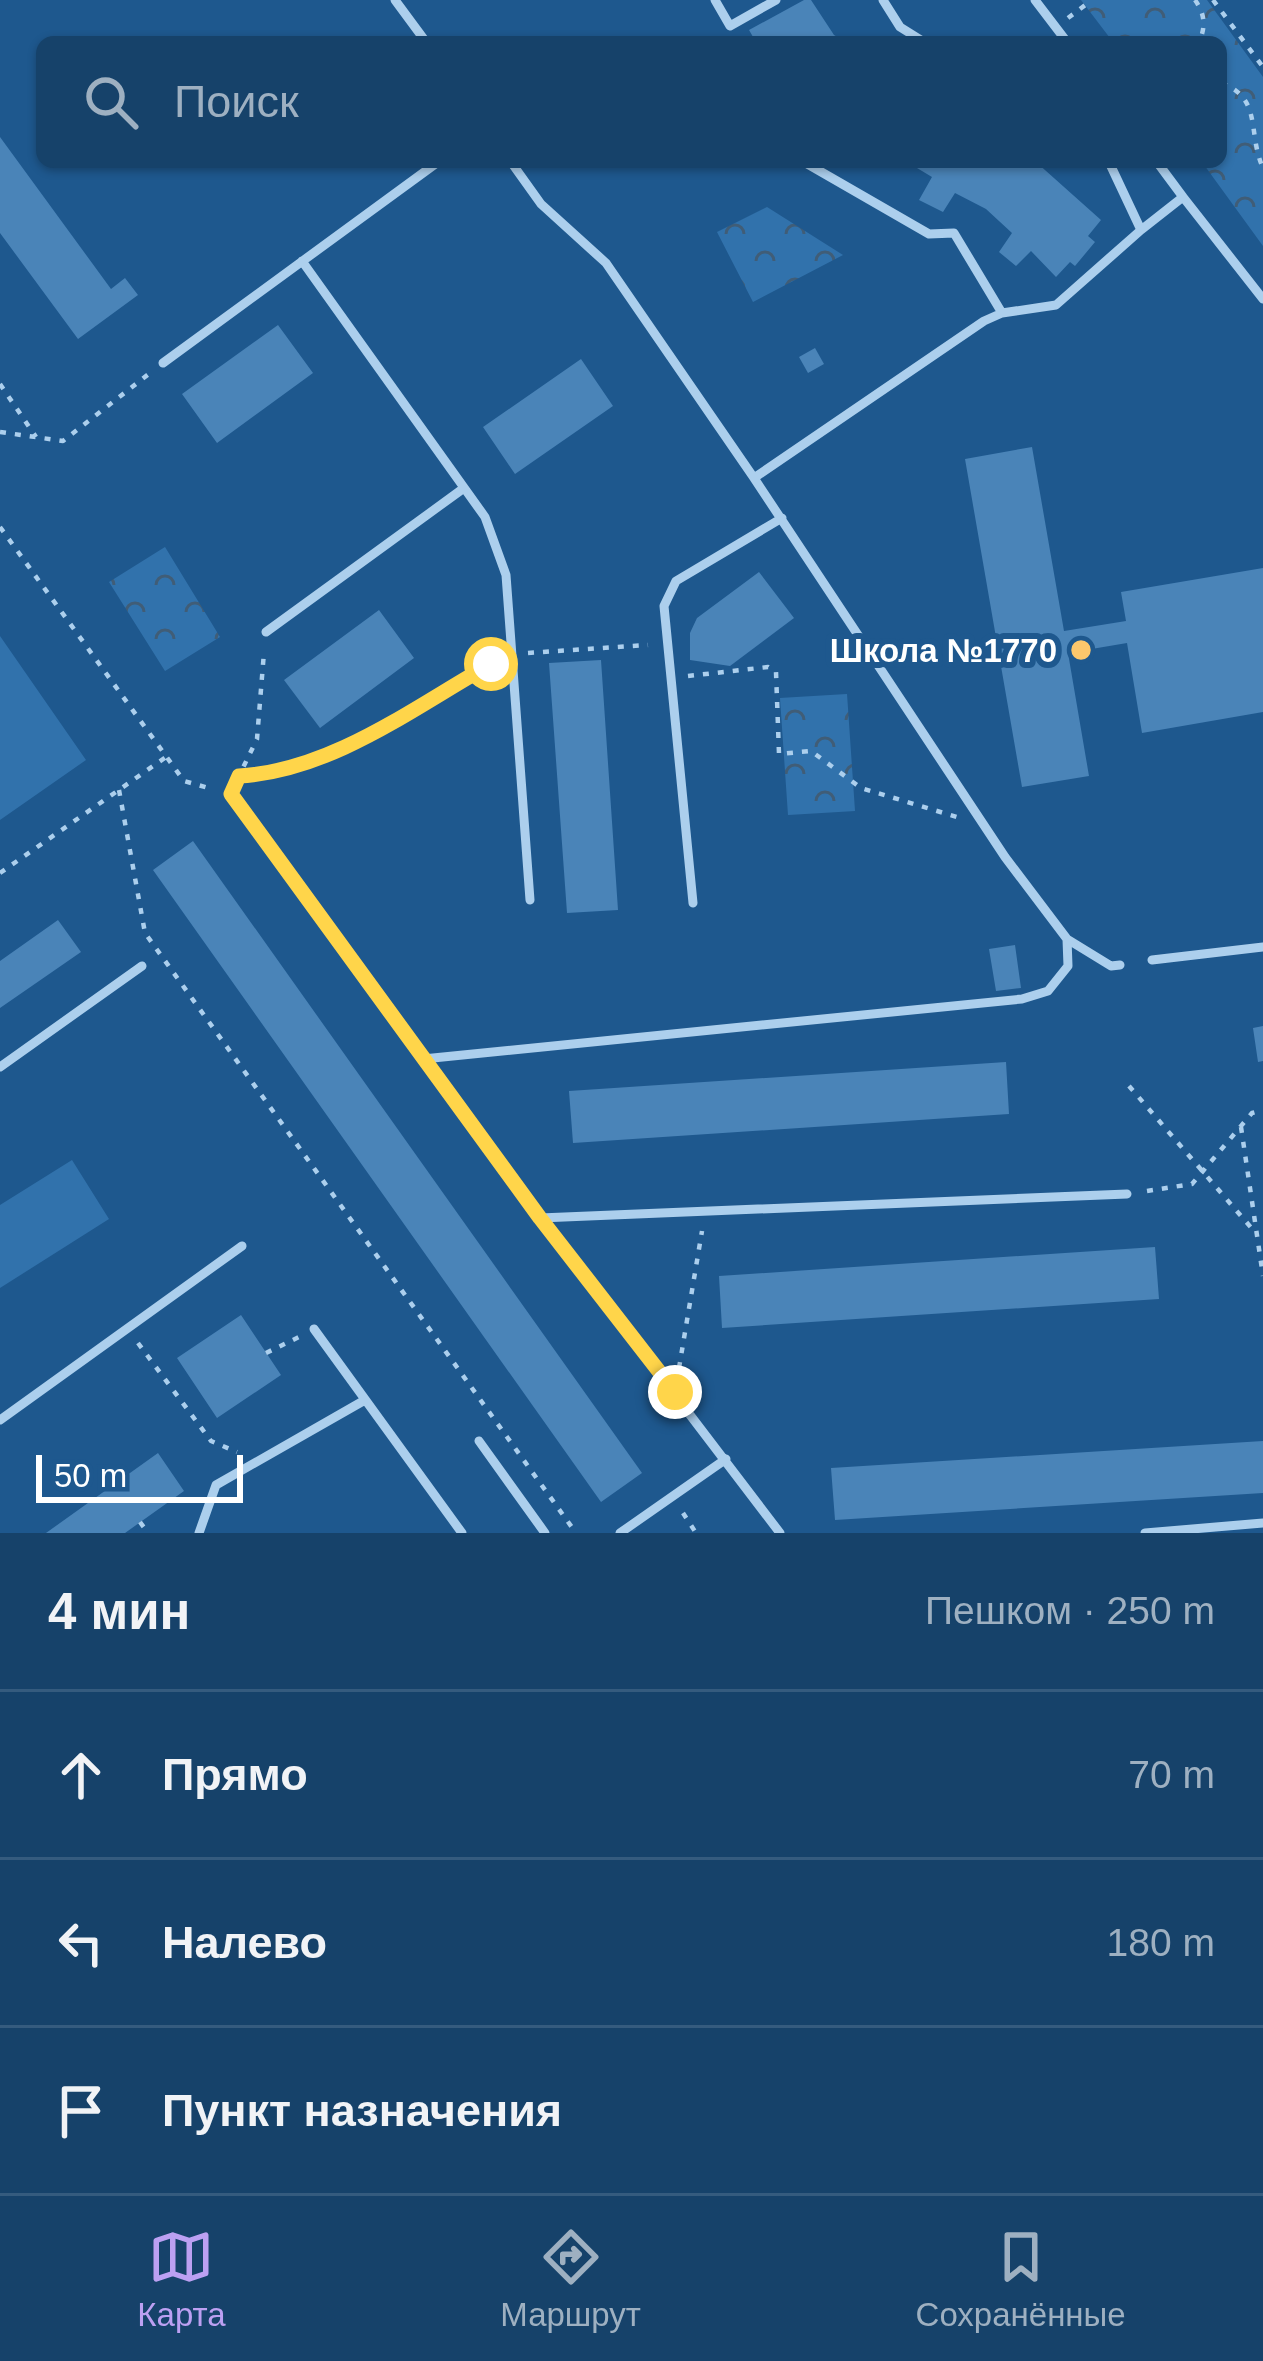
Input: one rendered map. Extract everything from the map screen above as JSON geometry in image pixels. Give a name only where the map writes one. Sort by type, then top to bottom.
[{"type":"lane","points":[[395,0],[422,36]]},
{"type":"lane","points":[[715,0],[730,26],[776,0]]},
{"type":"lane","points":[[883,0],[900,27],[914,36]]},
{"type":"lane","points":[[1035,0],[1062,36]]},
{"type":"lane","points":[[163,363],[430,168]]},
{"type":"lane","points":[[515,168],[541,204],[606,263],[782,518],[984,825],[1067,938],[1111,965],[1120,965]]},
{"type":"lane","points":[[814,168],[929,235],[954,233],[1002,313]]},
{"type":"lane","points":[[1112,168],[1142,230]]},
{"type":"lane","points":[[1161,168],[1263,299]]},
{"type":"lane","points":[[754,478],[984,321],[1002,313],[1056,305],[1183,197]]},
{"type":"lane","points":[[302,261],[485,517],[506,575],[530,900]]},
{"type":"lane","points":[[266,632],[464,488]]},
{"type":"lane","points":[[693,904],[664,606],[676,581],[782,518]]},
{"type":"lane","points":[[231,794],[540,1218],[780,1533]]},
{"type":"lane","points":[[423,1059],[1022,999],[1048,991],[1068,966],[1067,938]]},
{"type":"lane","points":[[1152,960],[1263,947]]},
{"type":"lane","points":[[0,1067],[142,966]]},
{"type":"lane","points":[[540,1218],[1127,1194]]},
{"type":"lane","points":[[0,1420],[242,1246]]},
{"type":"lane","points":[[314,1329],[462,1533]]},
{"type":"lane","points":[[200,1533],[216,1485],[365,1400]]},
{"type":"lane","points":[[479,1441],[545,1533]]},
{"type":"lane","points":[[620,1533],[726,1459]]},
{"type":"lane","points":[[1145,1533],[1263,1523]]},
{"type":"path","points":[[1055,27],[1092,0]]},
{"type":"path","points":[[1195,0],[1202,9],[1201,36]]},
{"type":"path","points":[[1214,0],[1263,68]]},
{"type":"path","points":[[1227,85],[1239,90],[1256,111],[1256,152],[1263,168]]},
{"type":"path","points":[[0,433],[63,441],[163,363]]},
{"type":"path","points":[[0,384],[36,437]]},
{"type":"path","points":[[0,527],[184,781],[231,794],[257,739],[266,632]]},
{"type":"path","points":[[239,776],[264,775],[322,758],[512,654],[667,644]]},
{"type":"path","points":[[671,679],[768,667],[776,672],[779,685],[779,754],[812,751],[861,788],[984,825]]},
{"type":"path","points":[[0,873],[166,757]]},
{"type":"path","points":[[119,790],[145,933],[576,1533]]},
{"type":"path","points":[[1129,1085],[1254,1231]]},
{"type":"path","points":[[1127,1194],[1192,1184],[1252,1113],[1263,1110]]},
{"type":"path","points":[[1240,1127],[1263,1276]]},
{"type":"path","points":[[675,1392],[705,1214]]},
{"type":"path","points":[[128,1329],[211,1441],[259,1461]]},
{"type":"path","points":[[266,1353],[314,1329]]},
{"type":"path","points":[[673,1496],[696,1533]]},
{"type":"path","points":[[140,1522],[148,1533]]},
{"type":"green space","points":[[1081,0],[1207,0],[1263,77],[1263,246],[1206,168],[1227,168],[1227,36],[1108,36]]},
{"type":"green space","points":[[767,207],[843,255],[753,302],[717,232]]},
{"type":"green space","points":[[165,547],[220,637],[165,671],[109,582]]},
{"type":"green space","points":[[0,636],[86,760],[0,820]]},
{"type":"green space","points":[[847,694],[855,811],[788,815],[780,698]]},
{"type":"green space","points":[[72,1160],[109,1219],[0,1288],[0,1205]]},
{"type":"building","points":[[811,0],[836,36],[752,36],[749,30]]},
{"type":"building","points":[[0,137],[111,289],[125,278],[138,295],[78,339],[0,233]]},
{"type":"building","points":[[917,168],[1043,168],[1101,220],[1088,236],[1095,242],[1075,266],[1070,262],[1056,277],[1031,251],[1016,266],[999,252],[1012,233],[986,209],[955,193],[943,212],[919,200],[932,177]]},
{"type":"building","points":[[278,325],[313,373],[217,443],[182,394]]},
{"type":"building","points":[[815,348],[824,364],[808,373],[799,357]]},
{"type":"building","points":[[581,359],[613,406],[515,474],[483,427]]},
{"type":"building","points":[[1032,447],[1064,631],[1126,621],[1121,592],[1263,568],[1263,712],[1142,733],[1127,643],[1068,653],[1089,776],[1022,787],[965,459]]},
{"type":"building","points":[[759,572],[794,618],[730,666],[690,660],[690,633],[697,618]]},
{"type":"building","points":[[379,610],[414,658],[320,728],[284,680]]},
{"type":"building","points":[[601,660],[618,910],[567,913],[549,663]]},
{"type":"building","points":[[193,841],[642,1473],[601,1502],[153,870]]},
{"type":"building","points":[[58,920],[81,952],[0,1008],[0,961]]},
{"type":"building","points":[[1015,945],[1021,988],[996,991],[989,949]]},
{"type":"building","points":[[1263,1026],[1263,1061],[1258,1062],[1253,1028]]},
{"type":"building","points":[[1006,1062],[1009,1114],[573,1143],[569,1091]]},
{"type":"building","points":[[1155,1247],[1159,1299],[722,1328],[719,1276]]},
{"type":"building","points":[[241,1315],[281,1375],[217,1418],[177,1358]]},
{"type":"building","points":[[1263,1441],[1263,1493],[835,1520],[831,1468]]},
{"type":"building","points":[[158,1453],[184,1491],[125,1533],[46,1533]]},
{"type":"place","name":"Школа №1770","points":[[1081,650]]},
{"type":"route","points":[[491,664],[322,758],[264,775],[239,776],[231,794],[540,1218],[675,1392]]}]
